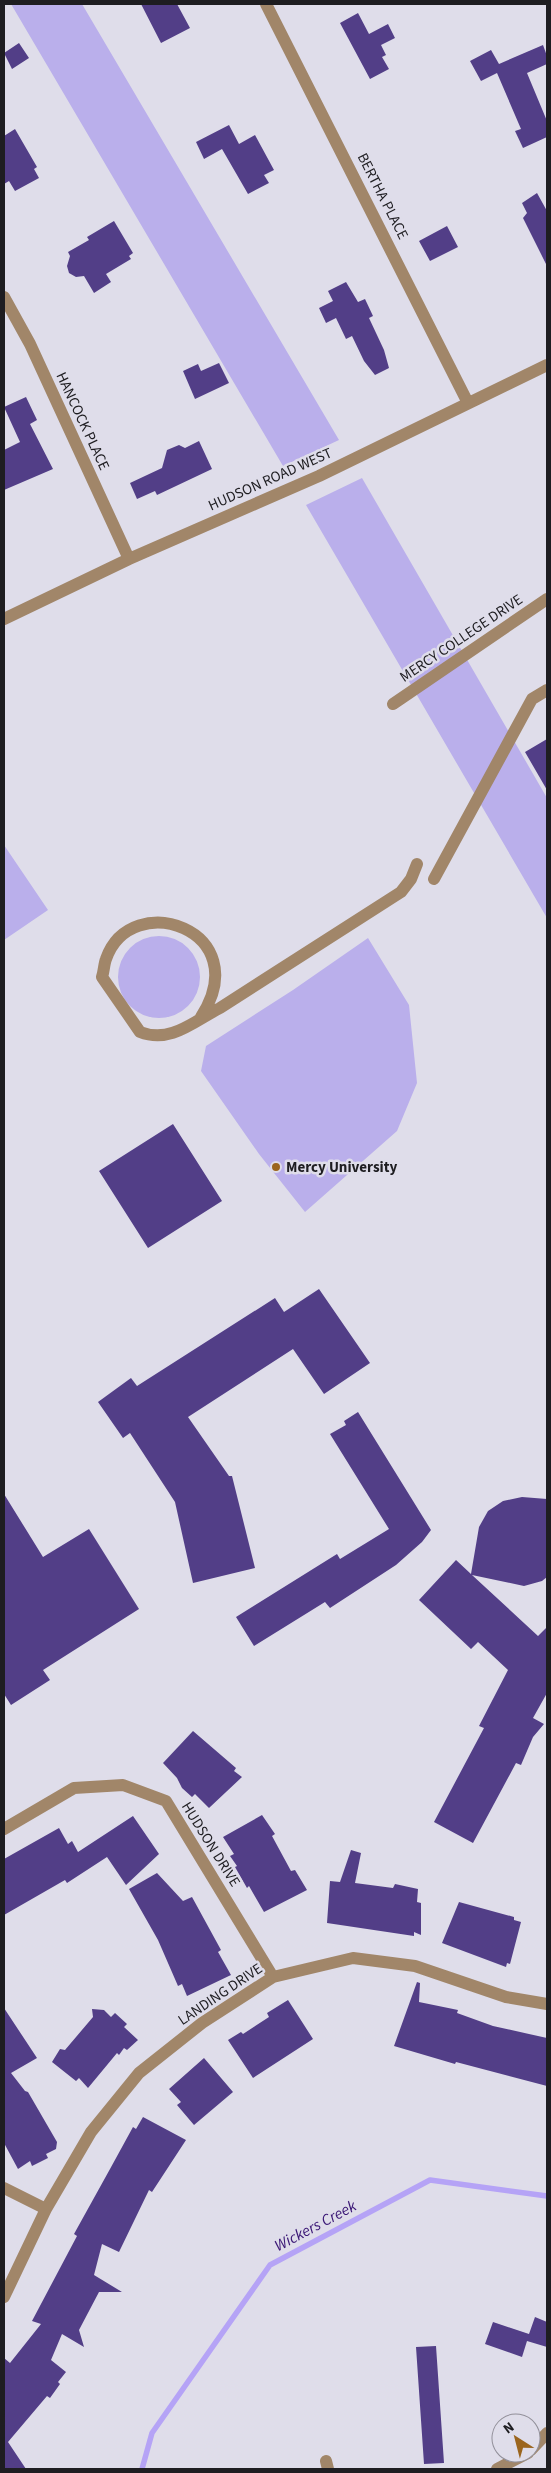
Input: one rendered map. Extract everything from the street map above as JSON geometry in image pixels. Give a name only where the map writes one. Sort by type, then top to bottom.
[{"type":"street","name":"BERTHA PLACE","points":[[266,4],[468,403]]},
{"type":"street","name":"HANCOCK PLACE","points":[[4,297],[30,344],[129,559]]},
{"type":"street","name":"HUDSON ROAD WEST","points":[[4,619],[129,559],[320,476],[547,365]]},
{"type":"street","name":"MERCY COLLEGE DRIVE","points":[[393,704],[547,598]]},
{"type":"street","points":[[434,878],[532,699],[547,690]]},
{"type":"street","points":[[202,1017],[212,1000],[216,983],[215,965],[208,949],[196,935],[181,926],[163,922],[145,924],[129,931],[115,943],[106,958],[102,977],[140,1032],[147,1035],[167,1035],[186,1029],[202,1017],[220,1008],[401,892],[411,879],[417,864]]},
{"type":"street","name":"HUDSON DRIVE","points":[[4,1829],[74,1788],[123,1785],[166,1801],[273,1976]]},
{"type":"street","name":"LANDING DRIVE","points":[[4,2297],[46,2209],[91,2132],[139,2074],[202,2023],[273,1976],[352,1958],[415,1966],[506,1997],[547,2004]]},
{"type":"street","points":[[4,2188],[46,2209]]},
{"type":"street","points":[[497,2469],[512,2463]]},
{"type":"shaded area","points":[[11,4],[82,4],[339,440],[283,466]]},
{"type":"shaded area","points":[[362,478],[547,798],[547,918],[306,505]]},
{"type":"shaded area","points":[[4,845],[48,910],[4,940]]},
{"type":"shaded area","points":[[159,936],[175,939],[188,948],[197,961],[200,977],[197,993],[188,1006],[175,1015],[159,1018],[143,1015],[130,1006],[121,993],[118,977],[121,961],[130,948],[143,939]]},
{"type":"shaded area","points":[[368,938],[409,1005],[417,1083],[397,1131],[305,1212],[259,1154],[201,1071],[206,1046],[293,990]]},
{"type":"building","points":[[141,4],[177,4],[190,28],[161,43]]},
{"type":"building","points":[[358,13],[369,34],[388,24],[395,38],[381,45],[386,55],[382,57],[389,69],[370,79],[340,23]]},
{"type":"building","points":[[19,43],[29,58],[12,69],[4,53]]},
{"type":"building","points":[[543,45],[547,56],[547,64],[527,73],[547,121],[547,137],[523,148],[515,131],[521,129],[497,73],[481,81],[470,61],[491,50],[499,64]]},
{"type":"building","points":[[229,125],[239,144],[255,135],[274,170],[264,175],[269,183],[248,194],[222,149],[204,159],[196,142]]},
{"type":"building","points":[[15,129],[37,167],[34,169],[39,178],[15,191],[9,181],[4,184],[4,136]]},
{"type":"building","points":[[537,193],[547,211],[547,266],[523,218],[527,213],[522,203]]},
{"type":"building","points":[[114,221],[133,253],[129,256],[131,259],[106,274],[111,282],[94,293],[84,276],[76,277],[69,273],[67,266],[70,256],[68,252],[89,240],[87,237]]},
{"type":"building","points":[[447,226],[458,247],[430,261],[419,241]]},
{"type":"building","points":[[346,282],[358,302],[365,299],[373,316],[369,318],[384,350],[389,368],[375,375],[364,361],[352,336],[346,339],[336,318],[326,323],[319,308],[333,301],[328,291]]},
{"type":"building","points":[[219,363],[229,383],[195,399],[183,371],[198,364],[201,371]]},
{"type":"building","points":[[26,397],[37,420],[30,424],[53,469],[4,490],[4,450],[20,442],[4,407]]},
{"type":"building","points":[[199,441],[212,469],[157,495],[155,491],[137,499],[130,483],[162,468],[167,450],[179,445],[185,448]]},
{"type":"building","points":[[547,739],[547,790],[525,752]]},
{"type":"building","points":[[173,1124],[222,1201],[148,1248],[99,1171]]},
{"type":"building","points":[[319,1289],[370,1363],[324,1394],[293,1349],[188,1417],[229,1476],[232,1476],[255,1568],[193,1583],[175,1502],[130,1433],[123,1438],[98,1402],[131,1378],[137,1386],[275,1298],[284,1312]]},
{"type":"building","points":[[358,1412],[431,1530],[422,1542],[396,1565],[330,1608],[325,1602],[254,1646],[236,1617],[337,1554],[340,1559],[389,1529],[330,1434],[346,1425],[344,1421]]},
{"type":"building","points":[[4,1494],[43,1557],[89,1529],[139,1609],[43,1670],[50,1680],[11,1705],[4,1694]]},
{"type":"building","points":[[522,1497],[547,1499],[547,1577],[542,1581],[524,1586],[472,1575],[538,1636],[547,1627],[547,1693],[533,1718],[544,1724],[533,1737],[521,1765],[516,1763],[473,1843],[434,1822],[484,1728],[479,1726],[508,1670],[478,1642],[471,1649],[419,1600],[456,1560],[471,1574],[479,1527],[488,1511],[503,1501]]},
{"type":"building","points":[[193,1731],[236,1768],[234,1771],[242,1777],[209,1808],[195,1794],[192,1797],[182,1788],[177,1778],[163,1763]]},
{"type":"building","points":[[262,1815],[275,1834],[272,1836],[291,1871],[295,1870],[307,1890],[264,1912],[235,1867],[237,1866],[230,1856],[234,1854],[223,1837]]},
{"type":"building","points":[[133,1816],[159,1854],[126,1885],[107,1857],[67,1883],[65,1880],[4,1915],[4,1859],[59,1828],[68,1844],[72,1841],[78,1852]]},
{"type":"building","points":[[351,1850],[361,1853],[355,1883],[393,1888],[395,1884],[418,1889],[417,1902],[421,1903],[421,1935],[414,1932],[414,1936],[327,1923],[330,1881],[340,1882]]},
{"type":"building","points":[[157,1873],[183,1901],[192,1897],[221,1950],[218,1952],[231,1975],[187,1996],[182,1984],[178,1986],[158,1940],[129,1889]]},
{"type":"building","points":[[459,1902],[514,1917],[514,1920],[521,1922],[510,1964],[507,1963],[506,1967],[442,1943]]},
{"type":"building","points":[[417,1982],[420,1983],[419,2002],[458,2010],[457,2013],[493,2026],[547,2038],[547,2086],[456,2062],[455,2064],[394,2046]]},
{"type":"building","points":[[288,2000],[313,2039],[253,2078],[228,2040],[241,2032],[243,2034],[269,2017],[267,2013]]},
{"type":"building","points":[[4,2008],[37,2058],[11,2073],[25,2091],[28,2092],[57,2142],[56,2149],[46,2154],[48,2158],[32,2166],[30,2161],[18,2169],[4,2143]]},
{"type":"building","points":[[92,2009],[104,2010],[111,2017],[115,2013],[127,2024],[124,2027],[138,2040],[127,2050],[124,2048],[119,2055],[117,2053],[88,2088],[79,2078],[76,2081],[52,2062],[60,2049],[65,2050],[93,2017]]},
{"type":"building","points":[[204,2058],[233,2092],[194,2125],[177,2105],[181,2102],[169,2089]]},
{"type":"building","points":[[143,2117],[186,2140],[152,2192],[149,2190],[119,2252],[102,2244],[94,2275],[122,2292],[99,2292],[79,2330],[84,2347],[62,2334],[51,2360],[66,2372],[58,2382],[60,2384],[50,2398],[47,2396],[8,2442],[26,2469],[4,2469],[4,2358],[10,2363],[41,2324],[32,2321],[77,2236],[74,2234],[133,2127],[136,2129]]},
{"type":"building","points":[[535,2317],[547,2322],[547,2347],[527,2341],[522,2357],[485,2344],[493,2322],[529,2334]]},
{"type":"building","points":[[436,2346],[444,2463],[424,2464],[416,2347]]},
{"type":"waterway","name":"Wickers Creek","points":[[142,2469],[152,2433],[270,2265],[430,2180],[547,2196]]},
{"type":"place","name":"Mercy University","points":[[276,1167]]}]
